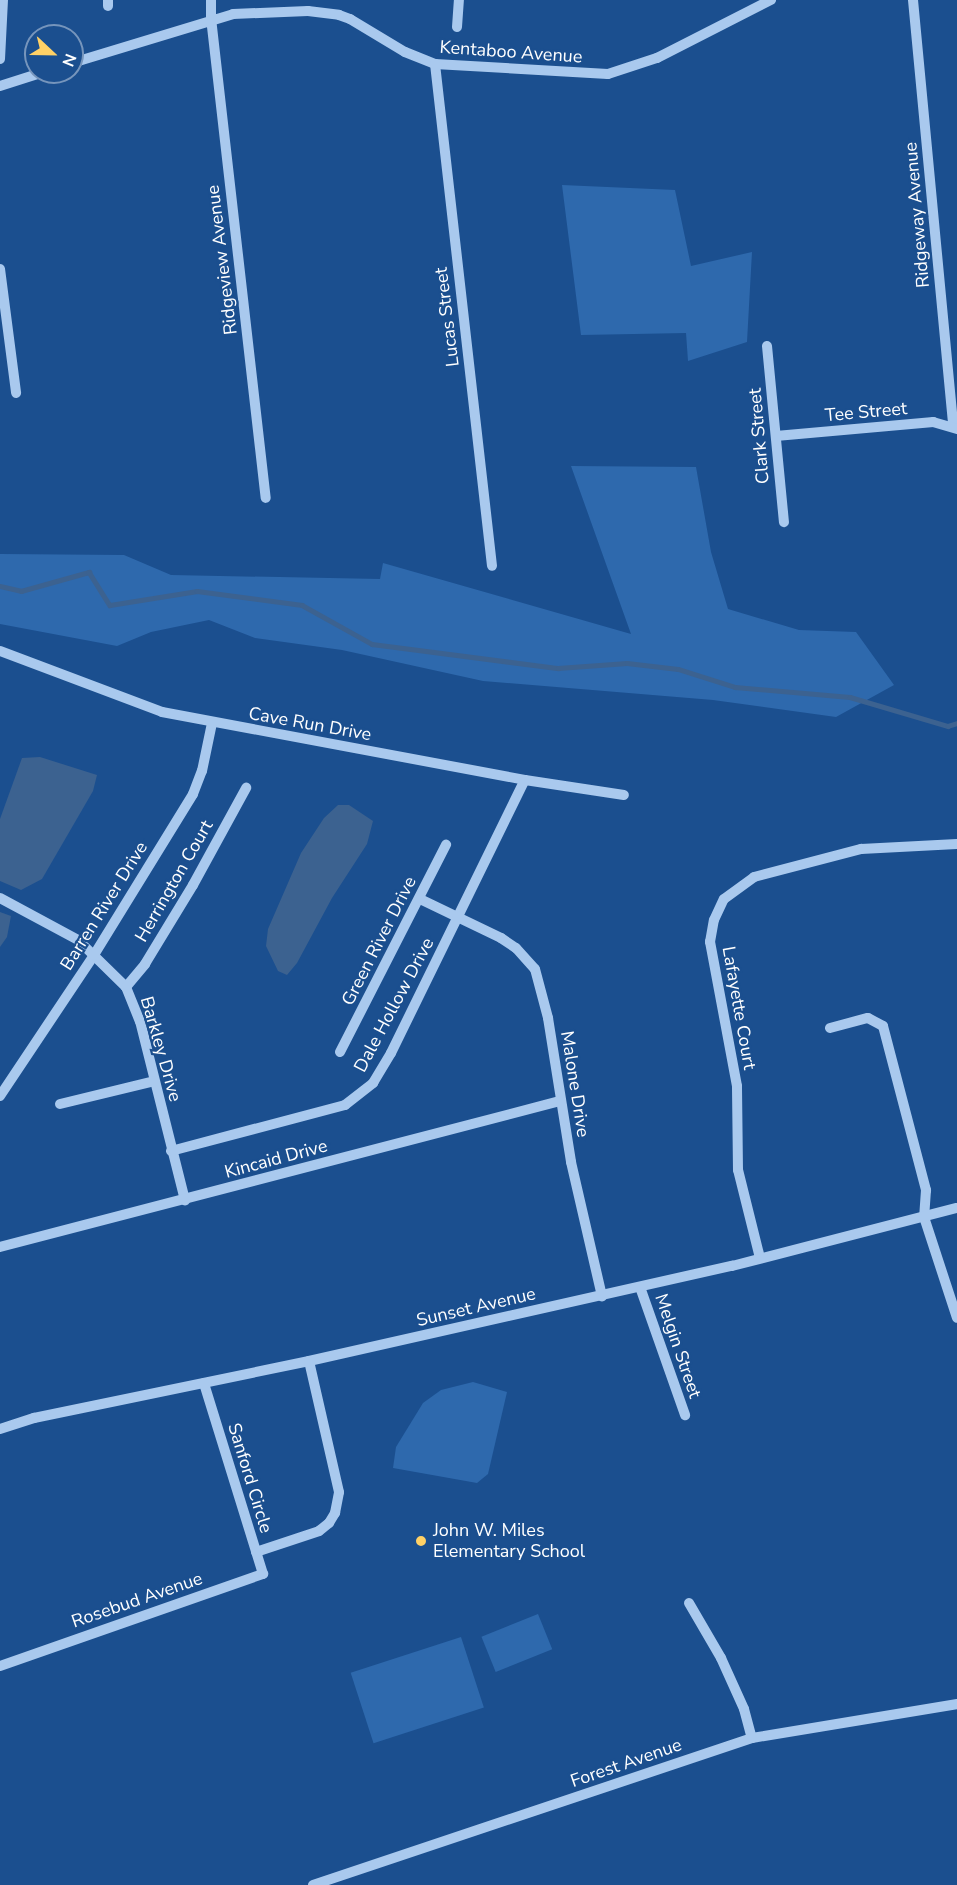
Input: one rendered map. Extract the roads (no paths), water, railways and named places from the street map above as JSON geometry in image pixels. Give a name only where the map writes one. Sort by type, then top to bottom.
[{"type":"street","points":[[0,59],[3,0]]},
{"type":"street","name":"Ridgeview Avenue","points":[[211,0],[211,18],[266,498]]},
{"type":"street","points":[[457,27],[459,0]]},
{"type":"street","name":"Kentaboo Avenue","points":[[84,59],[211,18],[255,12],[308,11],[339,15],[418,59],[435,64],[608,74],[657,58],[771,0]]},
{"type":"street","name":"Ridgeway Avenue","points":[[913,0],[955,428]]},
{"type":"street","name":"Lucas Street","points":[[435,64],[492,566]]},
{"type":"street","points":[[0,86],[24,78]]},
{"type":"street","points":[[0,269],[16,393]]},
{"type":"street","name":"Clark Street","points":[[767,346],[784,522]]},
{"type":"street","name":"Tee Street","points":[[776,436],[933,422],[955,428]]},
{"type":"street","name":"Cave Run Drive","points":[[0,651],[42,665],[138,705],[212,723],[525,780],[624,795]]},
{"type":"street","name":"Barren River Drive","points":[[0,1096],[94,955],[193,794],[202,771],[212,723]]},
{"type":"street","name":"Dale Hollow Drive","points":[[171,1151],[345,1105],[362,1094],[382,1070],[525,780]]},
{"type":"street","name":"Herrington Court","points":[[126,987],[145,964],[187,895],[246,788]]},
{"type":"street","name":"Lafayette Court","points":[[760,1258],[738,1170],[737,1086],[710,942],[714,920],[724,899],[754,878],[861,849],[957,844]]},
{"type":"street","name":"Green River Drive","points":[[340,1052],[446,845]]},
{"type":"street","name":"Barkley Drive","points":[[0,898],[78,940],[126,987],[140,1021],[185,1200]]},
{"type":"street","name":"Malone Drive","points":[[420,899],[459,916],[516,948],[535,969],[548,1018],[571,1162],[602,1296]]},
{"type":"street","points":[[830,1028],[868,1018],[884,1026],[926,1190],[924,1217],[957,1318]]},
{"type":"street","points":[[60,1104],[154,1081]]},
{"type":"street","name":"Kincaid Drive","points":[[0,1247],[560,1101]]},
{"type":"street","name":"Sunset Avenue","points":[[0,1429],[34,1418],[309,1361],[602,1296],[957,1208]]},
{"type":"street","name":"Melgin Street","points":[[640,1287],[685,1415]]},
{"type":"street","name":"Sanford Circle","points":[[204,1383],[256,1552],[318,1530],[329,1523],[336,1513],[339,1492],[309,1361]]},
{"type":"street","name":"Rosebud Avenue","points":[[0,1666],[262,1574],[256,1552]]},
{"type":"street","points":[[689,1604],[721,1658],[744,1709],[752,1738]]},
{"type":"street","name":"Forest Avenue","points":[[313,1885],[752,1738],[957,1704]]},
{"type":"waterway","points":[[0,586],[21,591],[89,572],[110,605],[197,591],[302,605],[372,644],[558,668],[627,663],[678,669],[735,687],[850,697],[948,726],[957,723]]},
{"type":"place","name":"John W. Miles Elementary School","points":[[421,1541]]}]
